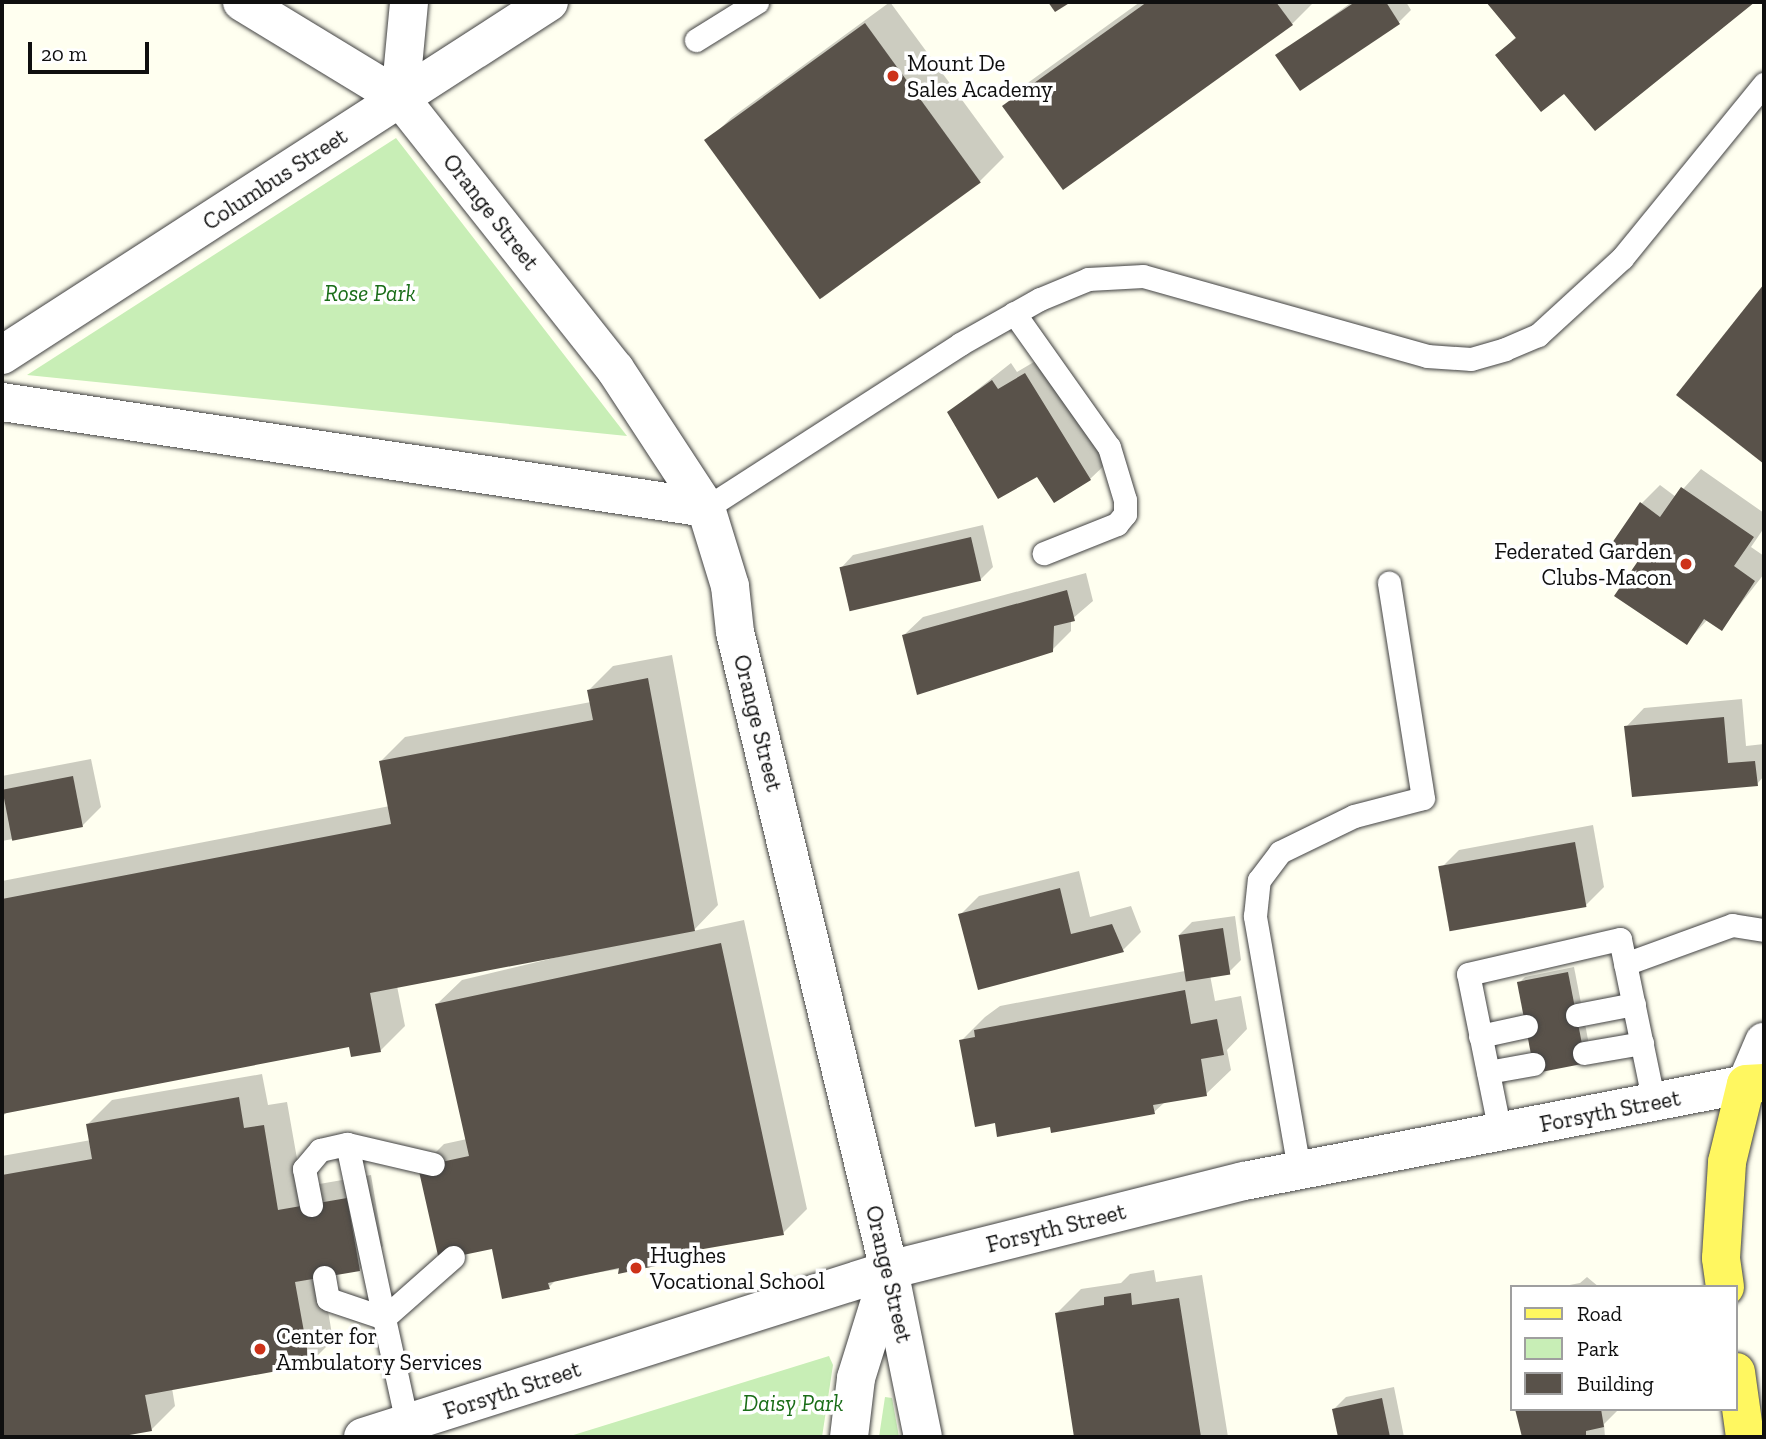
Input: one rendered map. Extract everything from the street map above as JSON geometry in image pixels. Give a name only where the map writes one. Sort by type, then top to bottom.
[{"type":"main road","points":[[1725,1285],[1721,1258],[1727,1162],[1755,1084]]},
{"type":"main road","points":[[1738,1386],[1745,1437]]},
{"type":"street","points":[[242,2],[400,98],[409,2]]},
{"type":"street","name":"Columbus Street","points":[[2,355],[549,2]]},
{"type":"street","name":"Orange Street","points":[[400,98],[615,369],[706,508],[730,586],[735,632],[889,1270],[923,1437]]},
{"type":"street","points":[[2,402],[706,508]]},
{"type":"street","points":[[1755,1084],[1764,1042]]},
{"type":"street","name":"Forsyth Street","points":[[363,1437],[889,1270],[1299,1169],[1755,1084]]},
{"type":"street","points":[[849,1437],[856,1378],[889,1270]]},
{"type":"lane","points":[[696,40],[757,2]]},
{"type":"lane","points":[[706,508],[1014,313],[1088,279],[1143,276],[1427,356],[1471,359],[1538,335],[1622,258],[1764,84]]},
{"type":"lane","points":[[1014,313],[1110,447],[1125,500],[1125,514],[1117,524],[1044,553]]},
{"type":"lane","points":[[1299,1169],[1255,916],[1259,880],[1280,852],[1354,816],[1423,798],[1389,583]]},
{"type":"lane","points":[[1625,964],[1732,925],[1764,930]]},
{"type":"lane","points":[[1500,1132],[1468,974],[1620,939],[1654,1103]]},
{"type":"lane","points":[[1577,1015],[1634,1004]]},
{"type":"lane","points":[[1480,1036],[1526,1026]]},
{"type":"lane","points":[[1584,1053],[1642,1043]]},
{"type":"lane","points":[[1488,1072],[1533,1064]]},
{"type":"lane","points":[[311,1205],[304,1169],[320,1150],[347,1144],[433,1164]]},
{"type":"lane","points":[[347,1144],[407,1423]]},
{"type":"lane","points":[[384,1318],[453,1257]]},
{"type":"lane","points":[[324,1277],[328,1299],[384,1318]]},
{"type":"green space","name":"Rose Park","points":[[396,138],[627,436],[27,375]]},
{"type":"green space","name":"Daisy Park","points":[[829,1356],[833,1365],[822,1437],[567,1437]]},
{"type":"green space","points":[[885,1397],[892,1398],[899,1437],[879,1437]]},
{"type":"building","points":[[1048,2],[1071,2],[1055,12]]},
{"type":"building","points":[[1147,2],[1276,2],[1293,25],[1063,190],[1002,106]]},
{"type":"building","points":[[1355,2],[1386,2],[1400,24],[1300,91],[1275,55]]},
{"type":"building","points":[[1486,2],[1755,2],[1595,131],[1564,94],[1541,112],[1495,55],[1516,38]]},
{"type":"building","points":[[865,23],[981,182],[820,299],[704,140]]},
{"type":"building","points":[[1764,284],[1764,464],[1676,395]]},
{"type":"building","points":[[1025,373],[1091,480],[1054,503],[1037,477],[998,499],[947,412],[992,380],[998,389]]},
{"type":"building","name":"Federated Garden Clubs-Macon","points":[[1681,487],[1754,537],[1734,566],[1755,581],[1722,631],[1704,619],[1687,645],[1614,596],[1638,561],[1612,543],[1640,502],[1660,517]]},
{"type":"building","points":[[971,537],[981,581],[850,611],[839,567]]},
{"type":"building","points":[[1067,590],[1075,621],[1054,626],[1053,652],[917,695],[902,635]]},
{"type":"building","points":[[648,678],[695,931],[370,993],[381,1052],[351,1057],[349,1047],[2,1114],[2,899],[391,824],[379,761],[593,720],[587,690]]},
{"type":"building","points":[[1724,717],[1728,763],[1755,761],[1758,786],[1632,797],[1624,726]]},
{"type":"building","points":[[73,776],[83,827],[12,841],[2,790]]},
{"type":"building","points":[[1575,842],[1586,907],[1450,931],[1438,866]]},
{"type":"building","points":[[1060,888],[1071,934],[1112,924],[1124,952],[978,990],[958,914]]},
{"type":"building","points":[[1223,928],[1230,974],[1186,981],[1179,935]]},
{"type":"building","points":[[721,943],[784,1235],[663,1256],[665,1264],[618,1274],[619,1268],[548,1283],[550,1289],[502,1299],[492,1249],[439,1260],[418,1167],[469,1156],[435,1004]]},
{"type":"building","points":[[1568,972],[1586,1063],[1535,1073],[1517,982]]},
{"type":"building","points":[[1185,990],[1191,1024],[1217,1019],[1224,1055],[1201,1059],[1207,1096],[1153,1105],[1155,1114],[1051,1133],[1050,1127],[997,1137],[995,1123],[975,1127],[959,1040],[975,1037],[974,1030]]},
{"type":"building","points":[[239,1097],[244,1128],[264,1125],[278,1210],[347,1198],[360,1271],[295,1282],[310,1365],[145,1395],[152,1431],[118,1437],[2,1437],[2,1175],[92,1159],[86,1124]]},
{"type":"building","points":[[1131,1293],[1132,1305],[1179,1298],[1201,1437],[1074,1437],[1055,1313],[1104,1305],[1104,1297]]},
{"type":"building","points":[[1382,1398],[1390,1437],[1338,1437],[1332,1409]]},
{"type":"building","points":[[1516,1411],[1601,1411],[1604,1427],[1586,1431],[1586,1437],[1522,1437]]},
{"type":"place","name":"Mount De Sales Academy","points":[[893,76]]},
{"type":"place","name":"Federated Garden Clubs-Macon","points":[[1686,564]]},
{"type":"place","name":"Hughes Vocational School","points":[[636,1268]]},
{"type":"place","name":"Center for Ambulatory Services","points":[[260,1349]]}]
